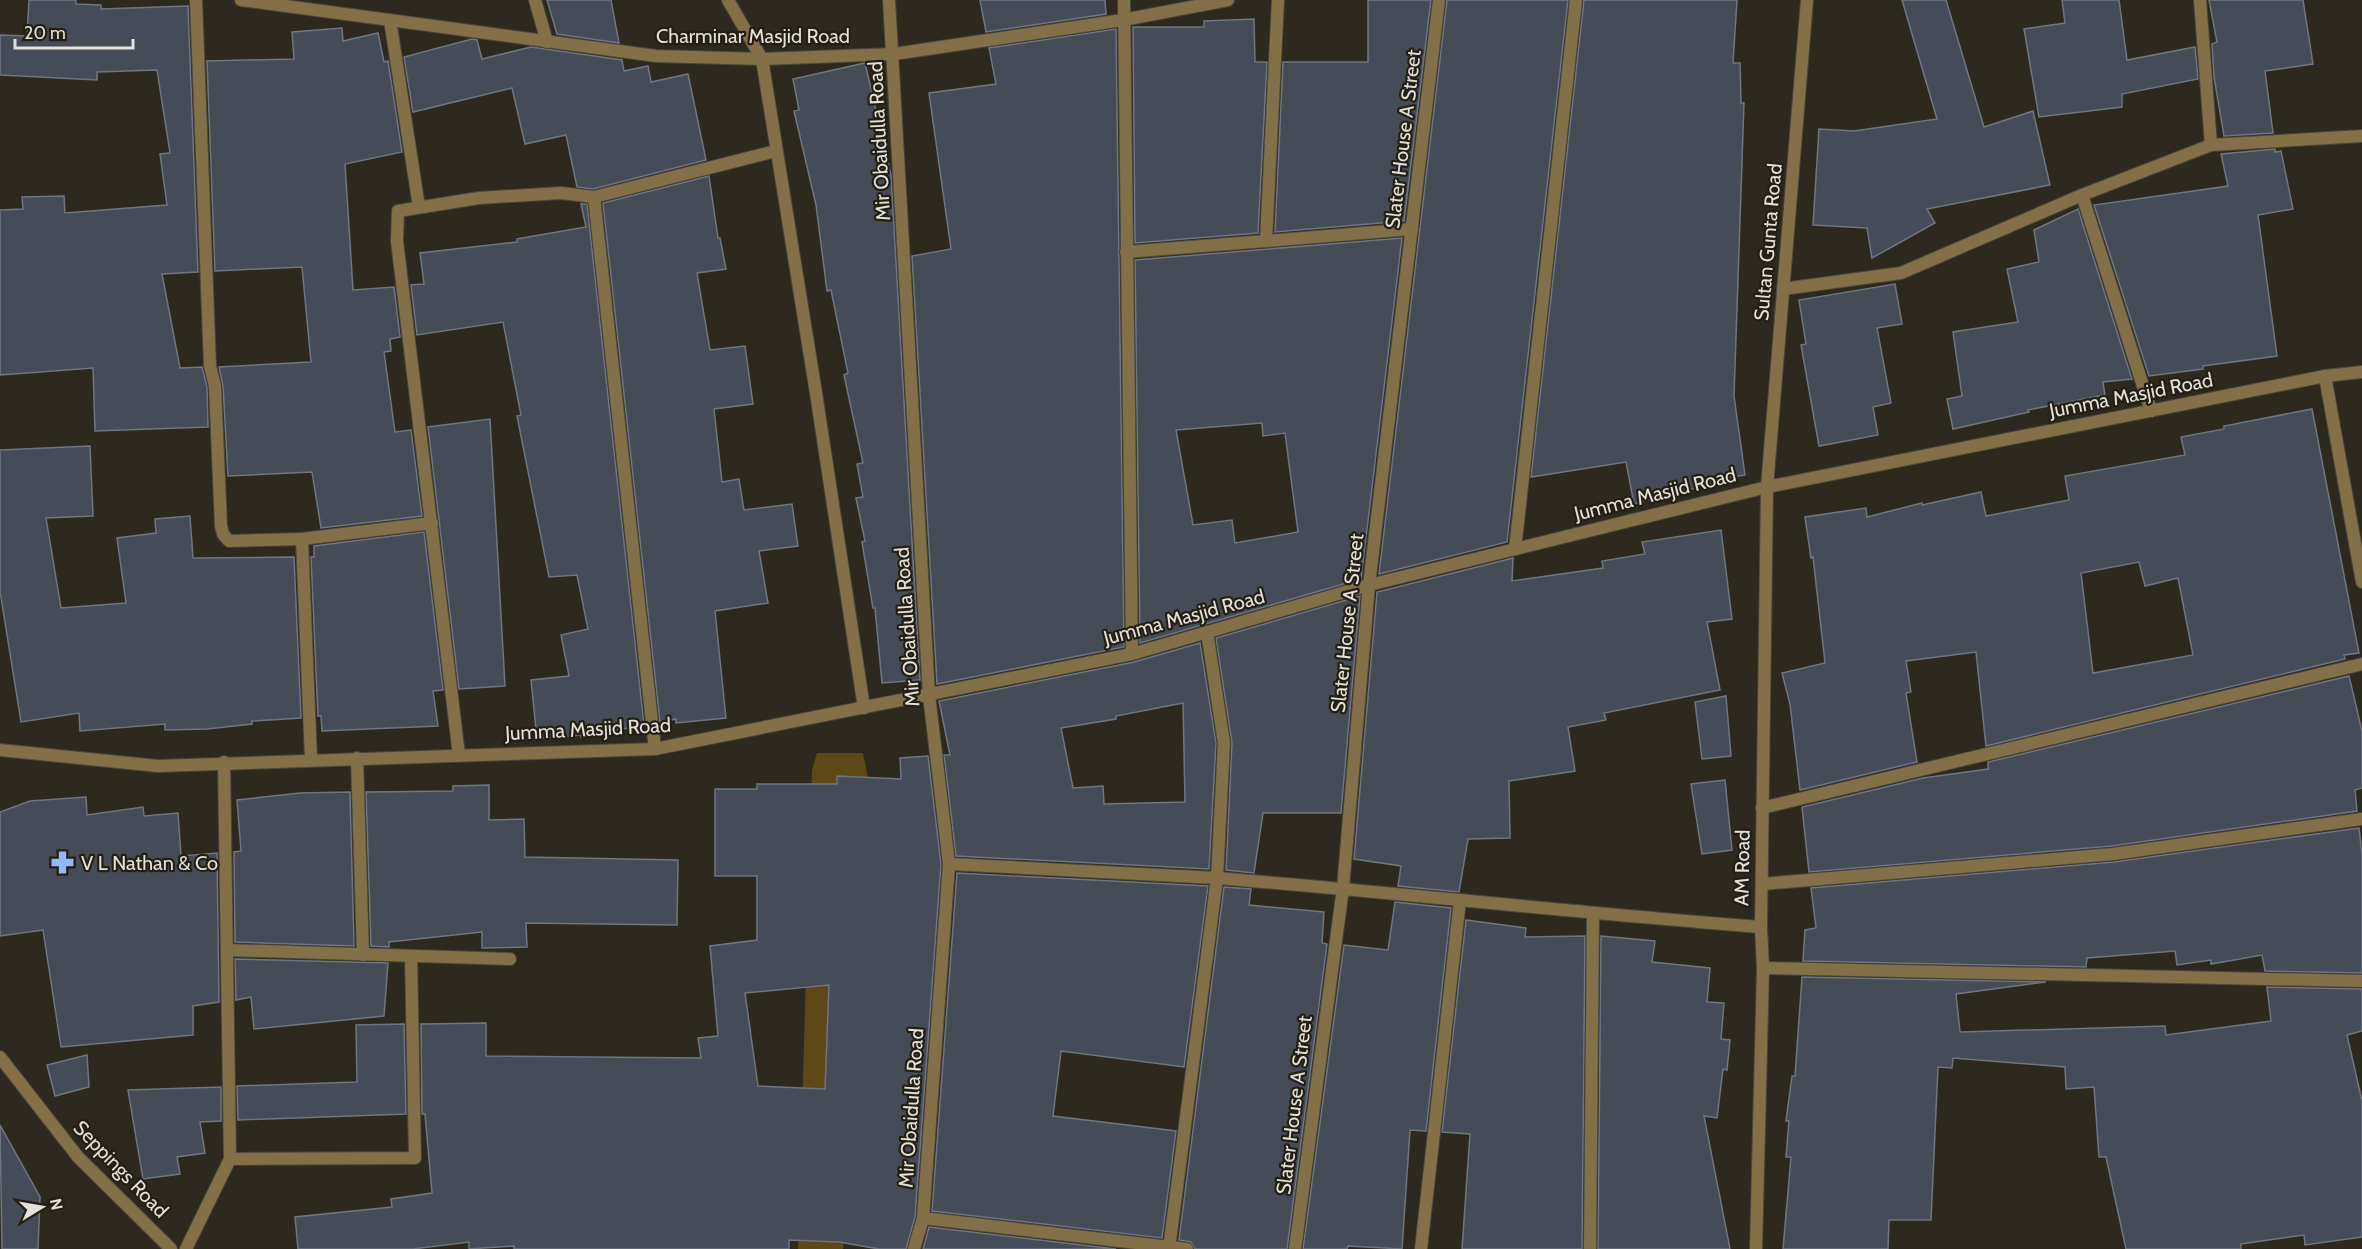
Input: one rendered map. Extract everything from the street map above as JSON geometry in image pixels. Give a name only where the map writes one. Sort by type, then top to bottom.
[{"type":"street","points":[[196,0],[210,366],[215,386],[223,534],[229,540],[302,539],[432,523]]},
{"type":"street","name":"Charminar Masjid Road","points":[[241,0],[656,56],[762,59],[894,54],[1123,20],[1228,0]]},
{"type":"street","points":[[535,0],[547,42]]},
{"type":"street","points":[[728,0],[762,59],[864,708]]},
{"type":"street","name":"Mir Obaidulla Road","points":[[889,0],[894,54],[929,695],[949,864],[923,1218],[914,1249]]},
{"type":"street","points":[[1124,0],[1132,654]]},
{"type":"street","points":[[1266,242],[1278,0]]},
{"type":"street","name":"Slater House A Street","points":[[1295,1249],[1342,888],[1369,585],[1439,0]]},
{"type":"street","points":[[1515,549],[1576,0]]},
{"type":"street","name":"Sultan Gunta Road","points":[[1767,487],[1807,0]]},
{"type":"street","points":[[2200,0],[2211,145]]},
{"type":"street","points":[[390,20],[419,207]]},
{"type":"street","points":[[1783,289],[1901,273],[2082,195],[2211,145],[2362,136]]},
{"type":"street","points":[[459,755],[397,241],[398,211],[478,198],[561,193],[594,197],[776,151]]},
{"type":"street","points":[[2082,195],[2151,411]]},
{"type":"street","points":[[594,197],[655,749]]},
{"type":"street","points":[[1126,252],[1412,229]]},
{"type":"street","name":"Jumma Masjid Road","points":[[0,750],[158,766],[655,749],[1132,654],[1369,585],[1767,487],[2325,376],[2362,372]]},
{"type":"street","points":[[2325,376],[2362,582]]},
{"type":"street","name":"AM Road","points":[[1756,1249],[1763,968],[1761,927],[1767,487]]},
{"type":"street","points":[[302,539],[311,759]]},
{"type":"street","points":[[1169,1248],[1217,878],[1224,743],[1208,632]]},
{"type":"street","points":[[1762,808],[2362,664]]},
{"type":"street","points":[[357,758],[363,955]]},
{"type":"street","points":[[186,1249],[230,1159],[224,762]]},
{"type":"street","points":[[1762,884],[2113,854],[2362,819]]},
{"type":"street","points":[[949,864],[1217,878],[1342,888],[1593,915],[1761,927]]},
{"type":"street","points":[[1421,1249],[1460,900]]},
{"type":"street","points":[[1590,1249],[1593,915]]},
{"type":"street","points":[[227,950],[510,959]]},
{"type":"street","points":[[230,1159],[415,1158],[411,956]]},
{"type":"street","points":[[1763,968],[2362,981]]},
{"type":"street","name":"Seppings Road","points":[[0,1058],[78,1157],[171,1249]]},
{"type":"street","points":[[923,1218],[1187,1249]]},
{"type":"shaded area","points":[[817,753],[863,753],[870,789],[843,1249],[798,1249],[812,770]]},
{"type":"building","points":[[29,0],[76,0],[76,4],[101,5],[101,9],[188,6],[198,272],[162,274],[180,368],[202,367],[207,387],[208,427],[95,431],[93,368],[0,375],[0,210],[23,209],[22,197],[64,196],[65,213],[167,205],[160,154],[170,153],[157,70],[97,72],[97,80],[0,75],[0,35],[27,36]]},
{"type":"building","points":[[547,0],[611,0],[619,43],[557,34]]},
{"type":"building","points":[[980,0],[1105,0],[1106,14],[986,32]]},
{"type":"building","points":[[1368,0],[1431,0],[1404,221],[1275,232],[1283,62],[1368,62]]},
{"type":"building","points":[[1447,0],[1568,0],[1507,542],[1379,574]]},
{"type":"building","points":[[1584,0],[1737,0],[1733,63],[1740,63],[1741,103],[1744,103],[1734,396],[1745,475],[1715,480],[1715,483],[1634,504],[1626,462],[1531,477]]},
{"type":"building","points":[[1902,0],[1946,0],[1984,127],[2033,111],[2050,185],[1927,209],[1935,223],[1872,258],[1867,228],[1813,225],[1819,129],[1854,131],[1937,119]]},
{"type":"building","points":[[2062,0],[2119,0],[2127,60],[2195,47],[2198,79],[2122,94],[2122,107],[2039,117],[2024,29],[2065,23]]},
{"type":"building","points":[[2209,0],[2303,0],[2313,64],[2265,71],[2273,133],[2224,136],[2214,77],[2212,44],[2217,42]]},
{"type":"building","points":[[1254,19],[1255,62],[1267,62],[1258,233],[1135,243],[1133,27],[1204,27],[1204,21]]},
{"type":"building","points":[[342,28],[343,41],[378,33],[384,62],[388,61],[402,152],[345,164],[353,290],[394,287],[400,337],[390,339],[391,351],[384,352],[395,432],[411,430],[422,516],[321,528],[312,472],[228,476],[223,386],[219,367],[311,362],[302,267],[215,271],[207,61],[294,59],[292,32]]},
{"type":"building","points":[[1116,29],[1124,647],[937,684],[912,256],[951,249],[929,93],[996,84],[989,48]]},
{"type":"building","points":[[472,39],[477,40],[482,59],[531,47],[622,60],[624,71],[648,66],[651,82],[688,74],[706,160],[593,189],[577,187],[566,135],[525,144],[512,88],[413,112],[404,57]]},
{"type":"building","points":[[865,63],[891,175],[920,680],[882,683],[875,608],[873,608],[862,542],[865,541],[856,498],[863,497],[857,464],[863,463],[844,375],[848,373],[831,290],[827,291],[816,205],[794,111],[799,110],[793,79]]},
{"type":"building","points":[[2275,149],[2275,152],[2281,151],[2293,209],[2258,215],[2277,356],[2149,376],[2094,205],[2228,186],[2221,154]]},
{"type":"building","points":[[709,176],[718,238],[720,238],[726,269],[697,273],[710,350],[745,346],[753,404],[714,409],[722,482],[739,479],[744,510],[792,504],[798,546],[759,551],[768,603],[715,611],[726,718],[676,723],[676,719],[660,722],[603,203]]},
{"type":"building","points":[[581,204],[587,204],[644,725],[581,737],[581,735],[537,739],[531,680],[569,676],[561,635],[588,629],[577,575],[549,577],[517,416],[521,415],[503,322],[417,335],[411,285],[424,284],[420,253],[517,242],[517,239],[586,227]]},
{"type":"building","points":[[2078,209],[2132,379],[2103,382],[2105,395],[2028,410],[2029,412],[1953,429],[1947,399],[1962,396],[1953,332],[2018,322],[2007,269],[2039,262],[2034,230]]},
{"type":"building","points":[[1402,238],[1361,579],[1140,643],[1135,260]],"holes":[[[1262,423],[1263,436],[1285,433],[1298,532],[1235,543],[1232,520],[1193,525],[1176,430]]]},
{"type":"building","points":[[1895,284],[1902,324],[1877,328],[1891,403],[1873,407],[1878,435],[1819,446],[1801,345],[1806,344],[1799,300]]},
{"type":"building","points":[[2312,409],[2359,653],[2344,655],[2345,659],[1986,746],[1976,652],[1906,661],[1911,692],[1906,693],[1917,762],[1800,790],[1790,704],[1782,673],[1825,663],[1813,557],[1811,558],[1805,517],[1866,508],[1867,517],[1922,503],[1922,505],[1981,492],[1986,516],[2069,500],[2065,476],[2185,455],[2181,437],[2224,429],[2224,426]],"holes":[[[2139,562],[2145,586],[2178,578],[2193,655],[2093,673],[2081,573]]]},
{"type":"building","points":[[490,419],[505,686],[459,689],[428,427]]},
{"type":"building","points":[[90,446],[93,516],[46,518],[61,608],[126,603],[117,538],[156,533],[155,519],[190,516],[193,558],[294,557],[301,718],[252,721],[252,724],[207,729],[165,730],[165,724],[80,731],[79,713],[21,722],[0,591],[0,450]]},
{"type":"building","points":[[1721,530],[1732,619],[1707,622],[1720,690],[1604,713],[1606,720],[1568,727],[1575,771],[1509,781],[1510,838],[1468,839],[1459,892],[1398,886],[1401,866],[1354,859],[1377,592],[1513,558],[1512,581],[1603,568],[1602,561],[1645,554],[1642,542]]},
{"type":"building","points":[[424,532],[443,690],[433,691],[438,726],[322,731],[321,716],[318,716],[311,557],[314,557],[314,546]]},
{"type":"building","points":[[1360,596],[1341,813],[1263,813],[1254,873],[1226,870],[1232,743],[1216,638]]},
{"type":"building","points":[[1200,643],[1216,743],[1209,869],[956,856],[944,755],[950,755],[939,701],[1134,662]],"holes":[[[1183,703],[1185,802],[1104,804],[1103,786],[1073,788],[1061,728],[1116,719],[1116,716]]]},
{"type":"building","points":[[2349,676],[2362,731],[2362,788],[2355,790],[2357,811],[2112,846],[1809,872],[1802,807],[1923,778],[1988,769],[1988,762]]},
{"type":"building","points":[[1726,696],[1731,756],[1702,759],[1695,702]]},
{"type":"building","points":[[928,756],[941,864],[915,1217],[906,1249],[879,1249],[839,1242],[789,1240],[789,1249],[514,1249],[514,1246],[469,1249],[469,1242],[413,1249],[298,1249],[295,1217],[392,1207],[391,1199],[432,1193],[425,1114],[422,1114],[421,1024],[486,1023],[486,1056],[701,1058],[698,1038],[718,1036],[710,946],[757,940],[757,876],[715,876],[715,789],[757,789],[757,784],[837,784],[837,776],[901,779],[900,758]],"holes":[[[829,985],[825,1089],[758,1086],[745,993]]]},
{"type":"building","points":[[1725,780],[1732,850],[1702,854],[1691,784]]},
{"type":"building","points":[[489,785],[489,820],[524,819],[525,857],[678,860],[677,925],[526,923],[527,947],[482,948],[482,932],[389,942],[389,947],[371,946],[366,792],[453,791],[453,786]]},
{"type":"building","points":[[350,792],[354,946],[235,942],[234,852],[241,851],[237,800],[300,793]]},
{"type":"building","points":[[86,797],[87,815],[143,807],[144,816],[178,813],[181,856],[217,853],[219,1002],[193,1006],[193,1035],[61,1047],[43,930],[0,936],[0,812],[30,801]]},
{"type":"building","points":[[2359,828],[2362,855],[2362,973],[2265,971],[2262,955],[2211,964],[2211,960],[2177,965],[2175,951],[2087,958],[2086,967],[1803,961],[1805,930],[1816,928],[1811,888],[2114,862]]},
{"type":"building","points":[[957,873],[1208,886],[1184,1067],[1061,1051],[1053,1116],[1176,1131],[1162,1238],[932,1211]]},
{"type":"building","points":[[1224,887],[1251,889],[1249,905],[1324,912],[1322,943],[1327,944],[1287,1249],[1195,1249],[1191,1242],[1179,1240]]},
{"type":"building","points":[[1395,902],[1451,908],[1426,1131],[1410,1130],[1402,1249],[1348,1246],[1347,1249],[1303,1249],[1344,945],[1388,950]]},
{"type":"building","points":[[1466,920],[1526,928],[1525,937],[1585,936],[1582,1249],[1462,1249],[1470,1134],[1442,1132]]},
{"type":"building","points":[[1601,936],[1655,941],[1652,962],[1710,968],[1707,1002],[1724,1003],[1721,1039],[1730,1040],[1727,1070],[1723,1069],[1717,1118],[1704,1116],[1730,1249],[1598,1249]]},
{"type":"building","points":[[235,959],[388,963],[384,1016],[254,1029],[251,997],[236,1000]]},
{"type":"building","points":[[1802,977],[2046,982],[1956,994],[1960,1032],[2165,1026],[2166,1035],[2271,1021],[2267,987],[2362,989],[2362,1031],[2347,1035],[2362,1101],[2362,1237],[2305,1245],[2304,1235],[2241,1244],[2241,1249],[2126,1249],[2106,1157],[2099,1157],[2094,1087],[2066,1089],[2065,1067],[1953,1058],[1952,1068],[1938,1067],[1931,1220],[1889,1220],[1888,1249],[1783,1249],[1791,1157],[1786,1157],[1789,1121],[1786,1121],[1792,1076],[1795,1076]]},
{"type":"building","points":[[404,1024],[406,1114],[238,1120],[237,1086],[357,1082],[356,1025]]},
{"type":"building","points":[[87,1055],[89,1087],[55,1096],[47,1065]]},
{"type":"building","points":[[221,1087],[221,1121],[200,1122],[205,1153],[177,1157],[180,1174],[143,1179],[128,1090]]},
{"type":"building","points":[[0,1125],[40,1197],[38,1249],[2,1249]]},
{"type":"building","points":[[929,1227],[1116,1249],[923,1249]]},
{"type":"place","name":"V L Nathan & Co","points":[[63,863]]}]
